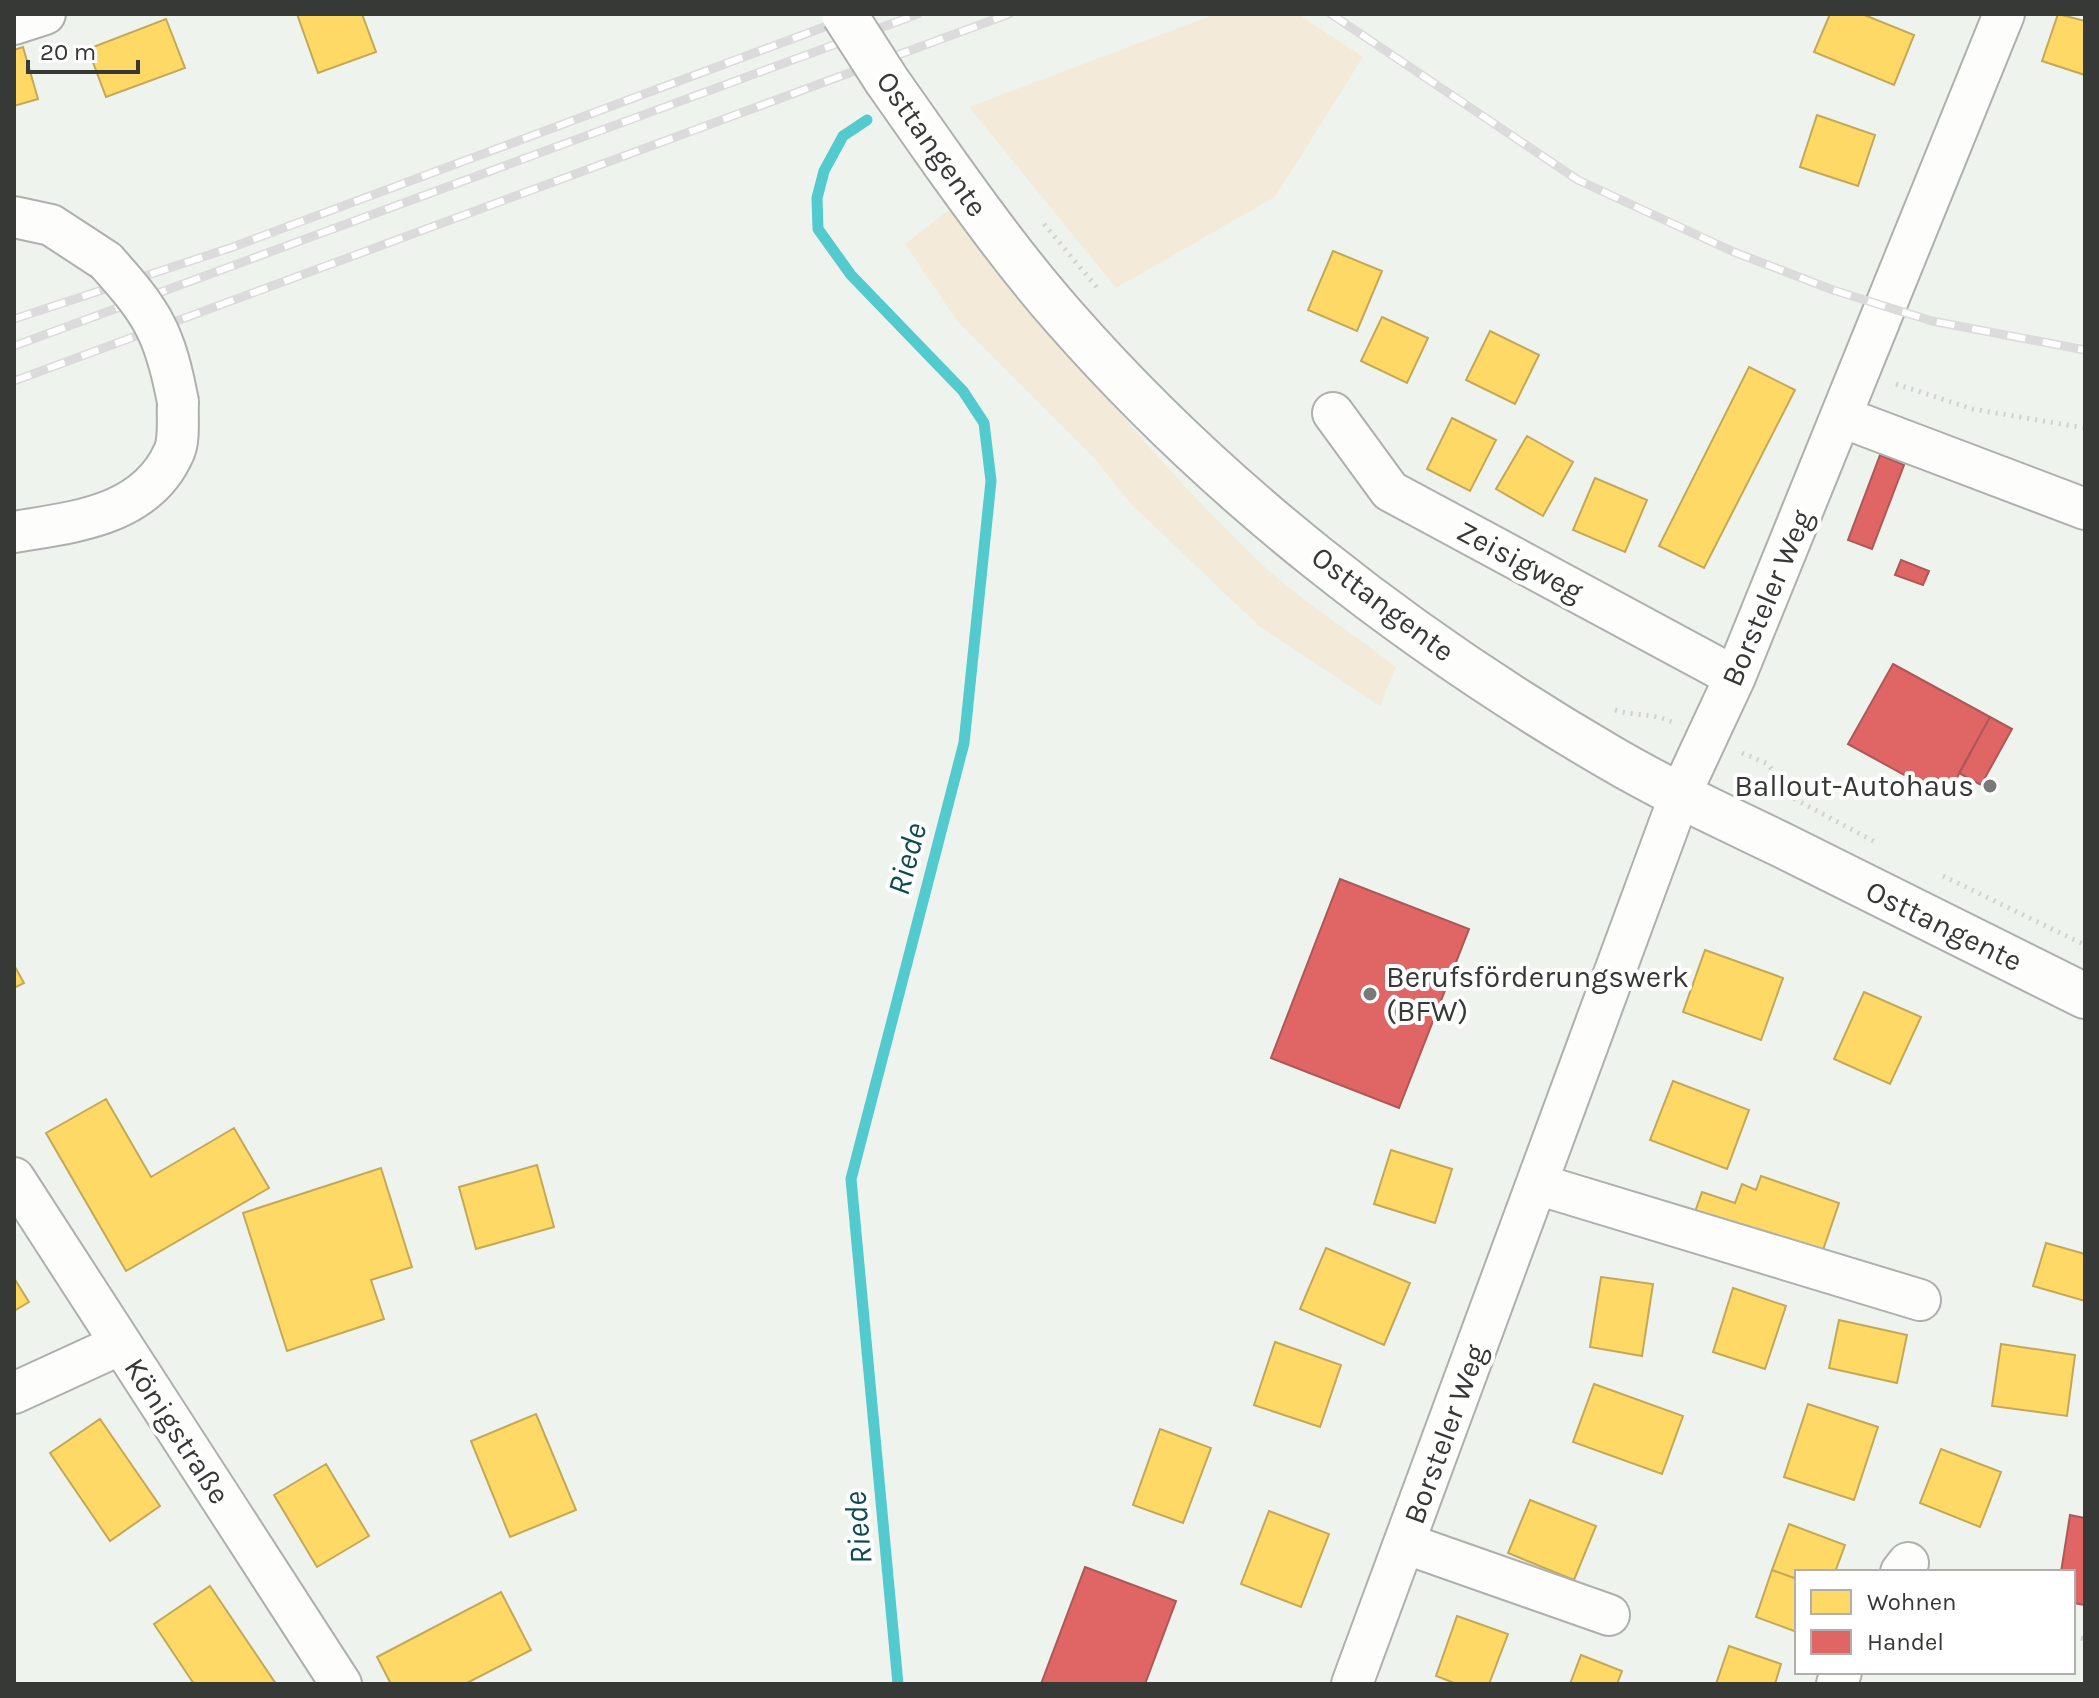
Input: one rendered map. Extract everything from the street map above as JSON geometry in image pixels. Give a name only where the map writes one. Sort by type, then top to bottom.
[{"type":"main road","name":"Osttangente","points":[[844,14],[944,162],[1002,241],[1064,317],[1144,400],[1245,496],[1325,563],[1411,629],[1610,757],[1680,795],[2085,996]]},
{"type":"street","points":[[14,24],[45,14]]},
{"type":"street","name":"Borsteler Weg","points":[[1352,1684],[1680,795],[1735,677],[1861,373],[2004,14]]},
{"type":"street","points":[[14,217],[51,225],[106,261],[137,296],[156,324],[171,361],[178,402],[175,450],[149,490],[108,513],[14,532]]},
{"type":"street","name":"Zeisigweg","points":[[1333,413],[1390,491],[1735,677]]},
{"type":"street","points":[[1842,417],[2085,509]]},
{"type":"street","name":"Königstraße","points":[[14,1178],[341,1684]]},
{"type":"street","points":[[1537,1184],[1920,1300]]},
{"type":"street","points":[[14,1393],[121,1344]]},
{"type":"street","points":[[1404,1543],[1609,1615]]},
{"type":"path","points":[[1861,373],[1972,409],[2085,428]]},
{"type":"shaded area","points":[[1216,14],[1298,14],[1363,57],[1275,197],[1116,288],[969,107]]},
{"type":"shaded area","points":[[955,205],[1102,393],[1222,525],[1280,580],[1396,667],[1380,706],[1259,626],[1130,503],[1095,459],[957,321],[905,244]]},
{"type":"building: Wohnen","points":[[297,14],[362,14],[376,52],[318,73]]},
{"type":"building: Wohnen","points":[[1830,14],[1862,14],[1914,35],[1894,85],[1814,52]]},
{"type":"building: Wohnen","points":[[2058,14],[2085,21],[2085,75],[2042,61]]},
{"type":"building: Wohnen","points":[[166,19],[185,68],[106,97],[88,49]]},
{"type":"building: Wohnen","points":[[23,47],[38,99],[14,106],[14,50]]},
{"type":"building: Wohnen","points":[[1817,115],[1875,135],[1858,186],[1800,167]]},
{"type":"building: Wohnen","points":[[1333,251],[1382,271],[1357,331],[1308,310]]},
{"type":"building: Wohnen","points":[[1382,317],[1428,338],[1407,383],[1361,361]]},
{"type":"building: Wohnen","points":[[1490,331],[1539,355],[1515,404],[1466,380]]},
{"type":"building: Wohnen","points":[[1749,367],[1795,390],[1704,568],[1659,546]]},
{"type":"building: Wohnen","points":[[1452,418],[1496,440],[1470,491],[1427,469]]},
{"type":"building: Wohnen","points":[[1527,436],[1573,462],[1543,516],[1496,489]]},
{"type":"building: Wohnen","points":[[1595,478],[1647,500],[1625,552],[1573,530]]},
{"type":"building: Wohnen","points":[[1705,950],[1783,978],[1761,1040],[1683,1012]]},
{"type":"building: Wohnen","points":[[14,965],[24,983],[14,988]]},
{"type":"building: Wohnen","points":[[1864,992],[1921,1017],[1890,1084],[1834,1059]]},
{"type":"building: Wohnen","points":[[1673,1081],[1749,1110],[1727,1169],[1650,1140]]},
{"type":"building: Wohnen","points":[[106,1099],[151,1177],[234,1128],[269,1188],[126,1271],[46,1133]]},
{"type":"building: Wohnen","points":[[1391,1150],[1452,1169],[1435,1223],[1374,1204]]},
{"type":"building: Wohnen","points":[[537,1165],[554,1227],[476,1249],[459,1187]]},
{"type":"building: Wohnen","points":[[381,1168],[412,1267],[371,1280],[384,1319],[287,1351],[243,1213]]},
{"type":"building: Wohnen","points":[[1761,1176],[1839,1203],[1821,1256],[1695,1212],[1702,1192],[1735,1203],[1742,1184],[1756,1190]]},
{"type":"building: Wohnen","points":[[2046,1243],[2085,1254],[2085,1301],[2033,1286]]},
{"type":"building: Wohnen","points":[[1326,1248],[1410,1283],[1384,1345],[1300,1309]]},
{"type":"building: Wohnen","points":[[1601,1277],[1653,1284],[1642,1356],[1590,1347]]},
{"type":"building: Wohnen","points":[[14,1278],[29,1302],[14,1311]]},
{"type":"building: Wohnen","points":[[1733,1288],[1786,1306],[1765,1369],[1713,1352]]},
{"type":"building: Wohnen","points":[[1839,1320],[1907,1335],[1897,1383],[1829,1368]]},
{"type":"building: Wohnen","points":[[1275,1342],[1341,1365],[1320,1427],[1254,1405]]},
{"type":"building: Wohnen","points":[[2001,1344],[2075,1355],[2067,1416],[1992,1406]]},
{"type":"building: Wohnen","points":[[1594,1384],[1683,1416],[1662,1474],[1573,1442]]},
{"type":"building: Wohnen","points":[[1808,1404],[1878,1427],[1854,1500],[1784,1477]]},
{"type":"building: Wohnen","points":[[536,1414],[576,1510],[510,1537],[471,1441]]},
{"type":"building: Wohnen","points":[[100,1419],[160,1506],[110,1541],[50,1453]]},
{"type":"building: Wohnen","points":[[1160,1429],[1211,1448],[1183,1523],[1133,1505]]},
{"type":"building: Wohnen","points":[[1941,1449],[2001,1472],[1980,1527],[1920,1503]]},
{"type":"building: Wohnen","points":[[326,1464],[369,1536],[317,1567],[274,1495]]},
{"type":"building: Wohnen","points":[[1530,1500],[1596,1526],[1574,1580],[1508,1553]]},
{"type":"building: Wohnen","points":[[1269,1511],[1329,1534],[1301,1607],[1241,1584]]},
{"type":"building: Wohnen","points":[[1789,1524],[1845,1545],[1836,1570],[1795,1570],[1795,1578],[1772,1570]]},
{"type":"building: Wohnen","points":[[1772,1570],[1795,1578],[1795,1631],[1756,1617]]},
{"type":"building: Wohnen","points":[[210,1586],[276,1684],[194,1684],[154,1624]]},
{"type":"building: Wohnen","points":[[501,1592],[531,1650],[465,1684],[391,1684],[377,1657]]},
{"type":"building: Wohnen","points":[[1457,1616],[1508,1634],[1489,1684],[1457,1684],[1436,1676]]},
{"type":"building: Wohnen","points":[[1729,1646],[1781,1664],[1775,1684],[1716,1684]]},
{"type":"building: Wohnen","points":[[1581,1655],[1622,1671],[1617,1684],[1570,1684]]},
{"type":"building: Handel","points":[[1880,455],[1904,465],[1872,549],[1848,540]]},
{"type":"building: Handel","points":[[1901,560],[1929,571],[1923,585],[1895,575]]},
{"type":"building: Handel","points":[[1893,664],[1990,717],[1946,798],[1848,744]]},
{"type":"building: Handel","points":[[1990,717],[2012,729],[1981,785],[1959,773]]},
{"type":"building: Handel","name":"Berufsförderungswerk (BFW)","points":[[1340,879],[1469,929],[1399,1108],[1271,1058]]},
{"type":"building: Handel","points":[[2070,1515],[2085,1518],[2085,1605],[2075,1603],[2075,1570],[2061,1570]]},
{"type":"building: Handel","points":[[1085,1567],[1176,1601],[1145,1684],[1041,1684]]},
{"type":"waterway","name":"Riede","points":[[867,120],[843,136],[824,171],[817,198],[818,229],[851,275],[963,391],[984,423],[991,481],[964,743],[851,1179],[898,1684]]},
{"type":"railway","points":[[14,319],[230,248],[859,14]]},
{"type":"railway","points":[[14,346],[918,14]]},
{"type":"railway","points":[[14,381],[1009,14]]},
{"type":"railway","points":[[1331,14],[1578,180],[1734,252],[1833,290],[1932,321],[2085,350]]},
{"type":"place","name":"Ballout-Autohaus","points":[[1990,786]]},
{"type":"place","name":"Berufsförderungswerk (BFW)","points":[[1370,994]]}]
